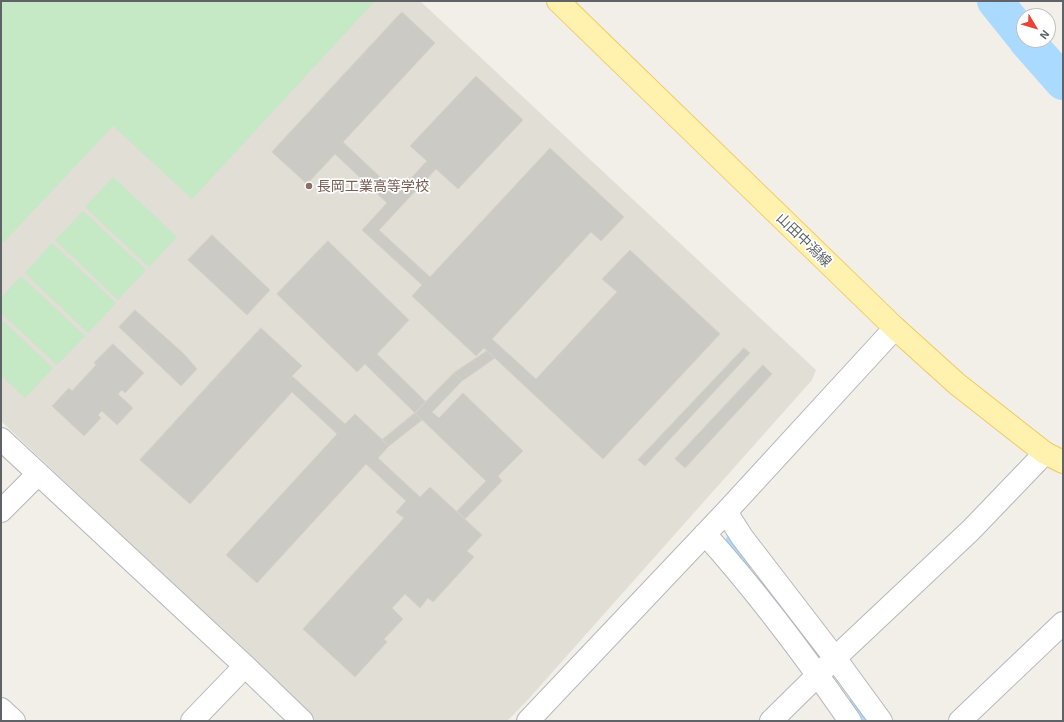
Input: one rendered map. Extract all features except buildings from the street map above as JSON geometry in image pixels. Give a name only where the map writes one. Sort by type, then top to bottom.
[{"type":"main road","name":"山田中潟線","points":[[558,1],[895,328],[957,384],[1026,439],[1054,458]]},
{"type":"street","points":[[535,719],[895,328]]},
{"type":"street","points":[[1,439],[302,721]]},
{"type":"street","points":[[771,721],[835,658],[971,530],[1054,458]]},
{"type":"street","points":[[1,511],[38,474]]},
{"type":"street","points":[[726,512],[742,537],[835,658],[881,721]]},
{"type":"street","points":[[705,534],[740,574],[818,675],[850,721]]},
{"type":"street","points":[[960,721],[1063,624]]},
{"type":"street","points":[[192,721],[245,666]]},
{"type":"street","points":[[1,708],[14,721]]},
{"type":"shaded area","name":"長岡工業高等学校","points":[[1,1],[420,1],[816,370],[812,380],[524,704],[507,721],[316,721],[1,421]]},
{"type":"green space","points":[[1,1],[375,1],[192,199],[113,126],[1,245]]},
{"type":"green space","points":[[113,177],[177,237],[149,267],[85,207]]},
{"type":"green space","points":[[83,211],[146,270],[118,300],[55,240]]},
{"type":"green space","points":[[52,243],[116,303],[88,333],[25,273]]},
{"type":"green space","points":[[21,276],[85,336],[57,365],[1,313],[1,298]]},
{"type":"green space","points":[[1,319],[53,368],[25,398],[1,375]]},
{"type":"waterway","points":[[995,1],[1016,27]]},
{"type":"waterway","points":[[1033,48],[1063,82]]},
{"type":"waterway","points":[[729,539],[750,565]]},
{"type":"waterway","points":[[853,701],[867,721]]},
{"type":"place","name":"長岡工業高等学校","points":[[309,186]]}]
